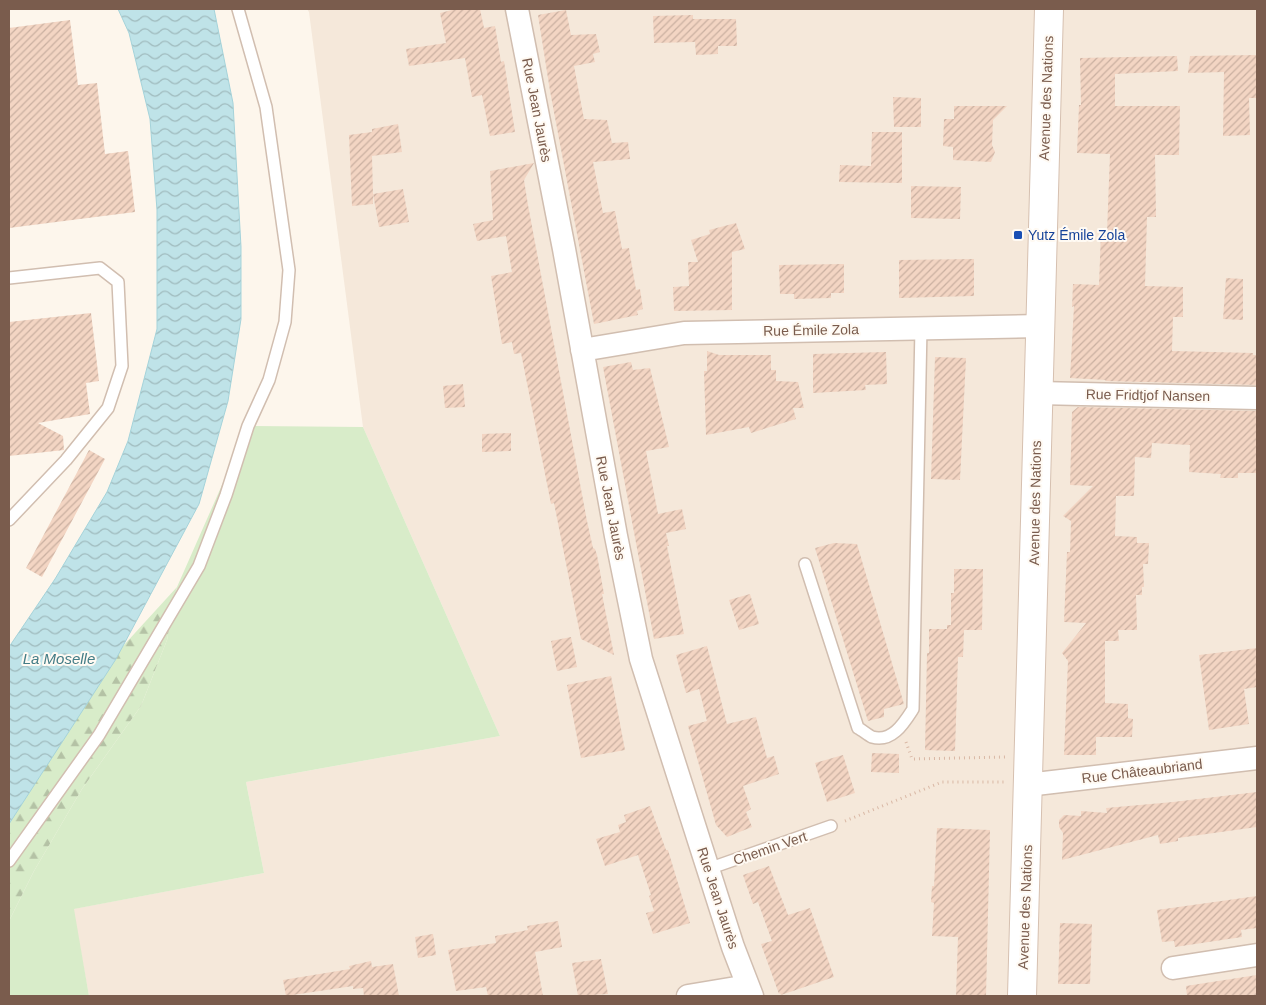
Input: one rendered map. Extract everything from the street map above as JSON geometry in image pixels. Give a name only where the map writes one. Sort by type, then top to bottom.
[{"type":"main road","name":"Avenue des Nations","points":[[1022,996],[1049,9]]},
{"type":"street","name":"Rue Jean Jaurès","points":[[517,9],[564,249],[616,536],[641,659],[733,947],[750,991]]},
{"type":"street","name":"Rue Émile Zola","points":[[582,350],[684,333],[1040,326]]},
{"type":"street","name":"Rue Fridtjof Nansen","points":[[1038,392],[1257,398]]},
{"type":"street","name":"Rue Châteaubriand","points":[[1028,772],[1257,758]]},
{"type":"street","points":[[1173,968],[1257,955]]},
{"type":"street","points":[[688,996],[750,991]]},
{"type":"lane","points":[[9,861],[99,735],[199,566],[226,495],[248,426],[269,380],[285,322],[289,270],[266,108],[238,9]]},
{"type":"lane","points":[[9,278],[100,268],[118,282],[122,366],[108,408],[66,460],[9,520]]},
{"type":"lane","points":[[805,564],[858,728],[872,737],[886,737],[902,727],[913,710],[921,328]]},
{"type":"lane","name":"Chemin Vert","points":[[708,869],[831,826]]},
{"type":"path","points":[[902,727],[912,759],[1006,757],[1028,772]]},
{"type":"path","points":[[831,826],[942,782],[1006,782],[1028,772]]},
{"type":"shaded area","points":[[307,9],[1257,9],[1257,996],[89,996],[73,909],[264,873],[246,782],[500,736],[363,427],[309,12]]},
{"type":"green space","points":[[248,426],[363,427],[500,736],[246,782],[264,873],[74,909],[89,996],[9,996],[9,921],[34,871],[82,789],[141,706],[167,640],[177,587]]},
{"type":"green space","points":[[177,587],[167,640],[141,706],[82,789],[34,871],[9,921],[9,822],[92,680]]},
{"type":"water","name":"La Moselle","points":[[118,9],[214,9],[233,103],[241,247],[241,319],[228,401],[199,504],[116,659],[9,824],[9,647],[55,579],[107,492],[128,441],[157,329],[157,210],[150,119],[129,33]]},
{"type":"building","points":[[456,9],[480,9],[484,28],[495,26],[501,62],[504,61],[515,132],[490,136],[482,95],[472,97],[465,58],[409,66],[406,49],[446,43],[440,13]]},
{"type":"building","points":[[566,10],[571,35],[596,34],[600,52],[593,54],[595,62],[574,66],[584,119],[607,120],[612,143],[628,142],[630,159],[593,162],[603,213],[615,211],[622,249],[629,248],[636,290],[640,289],[643,309],[637,311],[638,315],[594,324],[550,91],[538,15]]},
{"type":"building","points":[[693,15],[693,19],[736,19],[737,46],[718,46],[718,54],[696,55],[695,42],[654,43],[653,16]]},
{"type":"building","points":[[70,20],[78,85],[97,83],[105,154],[128,151],[135,212],[9,228],[9,28]]},
{"type":"building","points":[[1257,55],[1257,98],[1249,98],[1250,135],[1223,136],[1224,72],[1188,73],[1190,56]]},
{"type":"building","points":[[1177,56],[1178,71],[1115,74],[1115,106],[1180,106],[1179,155],[1155,155],[1156,217],[1147,217],[1145,286],[1183,287],[1183,317],[1173,317],[1172,351],[1253,353],[1253,355],[1257,355],[1257,385],[1105,381],[1070,378],[1074,306],[1072,307],[1073,284],[1099,285],[1101,232],[1107,232],[1110,154],[1077,153],[1079,105],[1081,105],[1080,58]]},
{"type":"building","points":[[893,97],[921,98],[921,127],[894,127]]},
{"type":"building","points":[[954,106],[1007,106],[993,120],[992,145],[995,152],[991,162],[953,160],[953,147],[943,146],[944,119],[954,119]]},
{"type":"building","points":[[398,124],[402,152],[372,156],[373,204],[352,206],[349,135],[372,132],[372,129]]},
{"type":"building","points":[[872,132],[902,132],[902,183],[839,182],[840,165],[871,166]]},
{"type":"building","points":[[534,163],[524,180],[528,205],[587,521],[593,548],[597,555],[604,594],[602,594],[614,655],[581,639],[554,503],[551,504],[521,353],[514,354],[512,342],[502,344],[491,276],[512,272],[506,236],[477,241],[473,224],[493,220],[490,171]]},
{"type":"building","points":[[911,186],[961,187],[960,219],[911,218]]},
{"type":"building","points":[[403,189],[409,222],[379,227],[373,194]]},
{"type":"building","points":[[736,223],[745,249],[732,252],[732,310],[674,311],[673,287],[689,286],[688,262],[698,262],[691,240],[710,234],[709,230]]},
{"type":"building","points":[[974,259],[974,296],[899,298],[899,260]]},
{"type":"building","points":[[844,264],[844,293],[831,293],[831,298],[794,299],[794,294],[780,294],[779,265]]},
{"type":"building","points":[[1226,278],[1243,279],[1243,320],[1223,319]]},
{"type":"building","points":[[91,313],[99,381],[86,383],[90,414],[38,423],[63,436],[64,450],[9,456],[9,322]]},
{"type":"building","points":[[707,351],[719,355],[771,355],[771,370],[776,370],[776,381],[798,382],[804,408],[793,408],[796,419],[751,433],[749,427],[706,435],[704,371],[707,371]]},
{"type":"building","points":[[886,352],[887,384],[865,385],[866,390],[813,393],[813,354]]},
{"type":"building","points":[[935,357],[966,358],[960,480],[931,479]]},
{"type":"building","points":[[631,362],[633,370],[650,368],[669,447],[646,451],[658,514],[682,509],[686,529],[666,533],[684,634],[654,639],[603,367]]},
{"type":"building","points":[[463,384],[465,407],[445,408],[443,386]]},
{"type":"building","points":[[1078,407],[1257,411],[1257,473],[1238,473],[1238,478],[1220,478],[1221,474],[1189,472],[1190,445],[1152,443],[1151,458],[1135,457],[1134,496],[1116,496],[1115,536],[1137,537],[1137,543],[1149,543],[1148,564],[1143,564],[1144,587],[1142,587],[1142,595],[1136,595],[1137,630],[1118,630],[1119,641],[1105,641],[1105,703],[1128,704],[1128,718],[1133,719],[1132,737],[1096,737],[1096,755],[1064,755],[1068,661],[1062,653],[1086,623],[1064,622],[1067,552],[1070,552],[1071,521],[1063,516],[1093,486],[1070,485],[1072,412]]},
{"type":"building","points":[[511,433],[511,451],[482,452],[482,434]]},
{"type":"building","points":[[89,450],[105,459],[42,577],[26,568]]},
{"type":"building","points":[[834,543],[857,544],[904,704],[884,709],[884,717],[868,721],[815,548]]},
{"type":"building","points":[[954,569],[983,569],[982,630],[964,630],[963,657],[958,657],[955,751],[925,750],[929,629],[947,629],[947,625],[951,625],[951,593],[954,593]]},
{"type":"building","points":[[750,594],[759,624],[739,630],[729,600]]},
{"type":"building","points":[[571,637],[577,667],[557,671],[551,641]]},
{"type":"building","points":[[707,646],[727,724],[756,717],[767,758],[774,756],[779,774],[743,786],[751,809],[746,812],[752,827],[727,837],[716,825],[688,726],[707,721],[699,689],[686,693],[676,655]]},
{"type":"building","points":[[1257,648],[1257,687],[1244,689],[1249,724],[1209,730],[1199,655]]},
{"type":"building","points":[[611,676],[625,750],[581,758],[567,685]]},
{"type":"building","points":[[872,753],[899,754],[899,773],[871,772]]},
{"type":"building","points":[[843,755],[855,793],[827,802],[815,763]]},
{"type":"building","points":[[1257,792],[1257,827],[1178,838],[1178,841],[1160,844],[1158,835],[1062,860],[1063,833],[1059,827],[1059,820],[1064,815],[1081,816],[1081,811],[1107,813],[1106,808]]},
{"type":"building","points":[[650,806],[666,850],[668,850],[690,923],[653,934],[646,913],[654,911],[649,896],[651,895],[638,855],[605,866],[596,839],[620,832],[618,825],[626,822],[624,815]]},
{"type":"building","points":[[937,828],[990,830],[986,996],[956,996],[958,937],[932,936],[934,903],[931,902],[932,886],[934,886]]},
{"type":"building","points":[[769,866],[788,915],[810,908],[834,977],[781,995],[761,944],[772,941],[758,902],[753,904],[743,875]]},
{"type":"building","points":[[1257,896],[1257,928],[1241,930],[1242,937],[1175,947],[1174,941],[1162,942],[1157,910]]},
{"type":"building","points":[[558,921],[562,947],[535,952],[543,996],[488,996],[486,987],[456,991],[448,950],[496,943],[495,936],[528,930],[527,926]]},
{"type":"building","points":[[1060,923],[1092,924],[1090,984],[1058,984]]},
{"type":"building","points":[[433,934],[436,955],[418,958],[415,937]]},
{"type":"building","points":[[601,959],[608,994],[578,996],[572,963]]},
{"type":"building","points":[[371,961],[372,967],[393,964],[399,996],[364,996],[363,988],[353,989],[353,986],[286,996],[283,980],[350,969],[349,966]]},
{"type":"building","points":[[1257,975],[1257,996],[1187,996],[1186,986]]},
{"type":"place","name":"Yutz Émile Zola","points":[[1018,235]]}]
